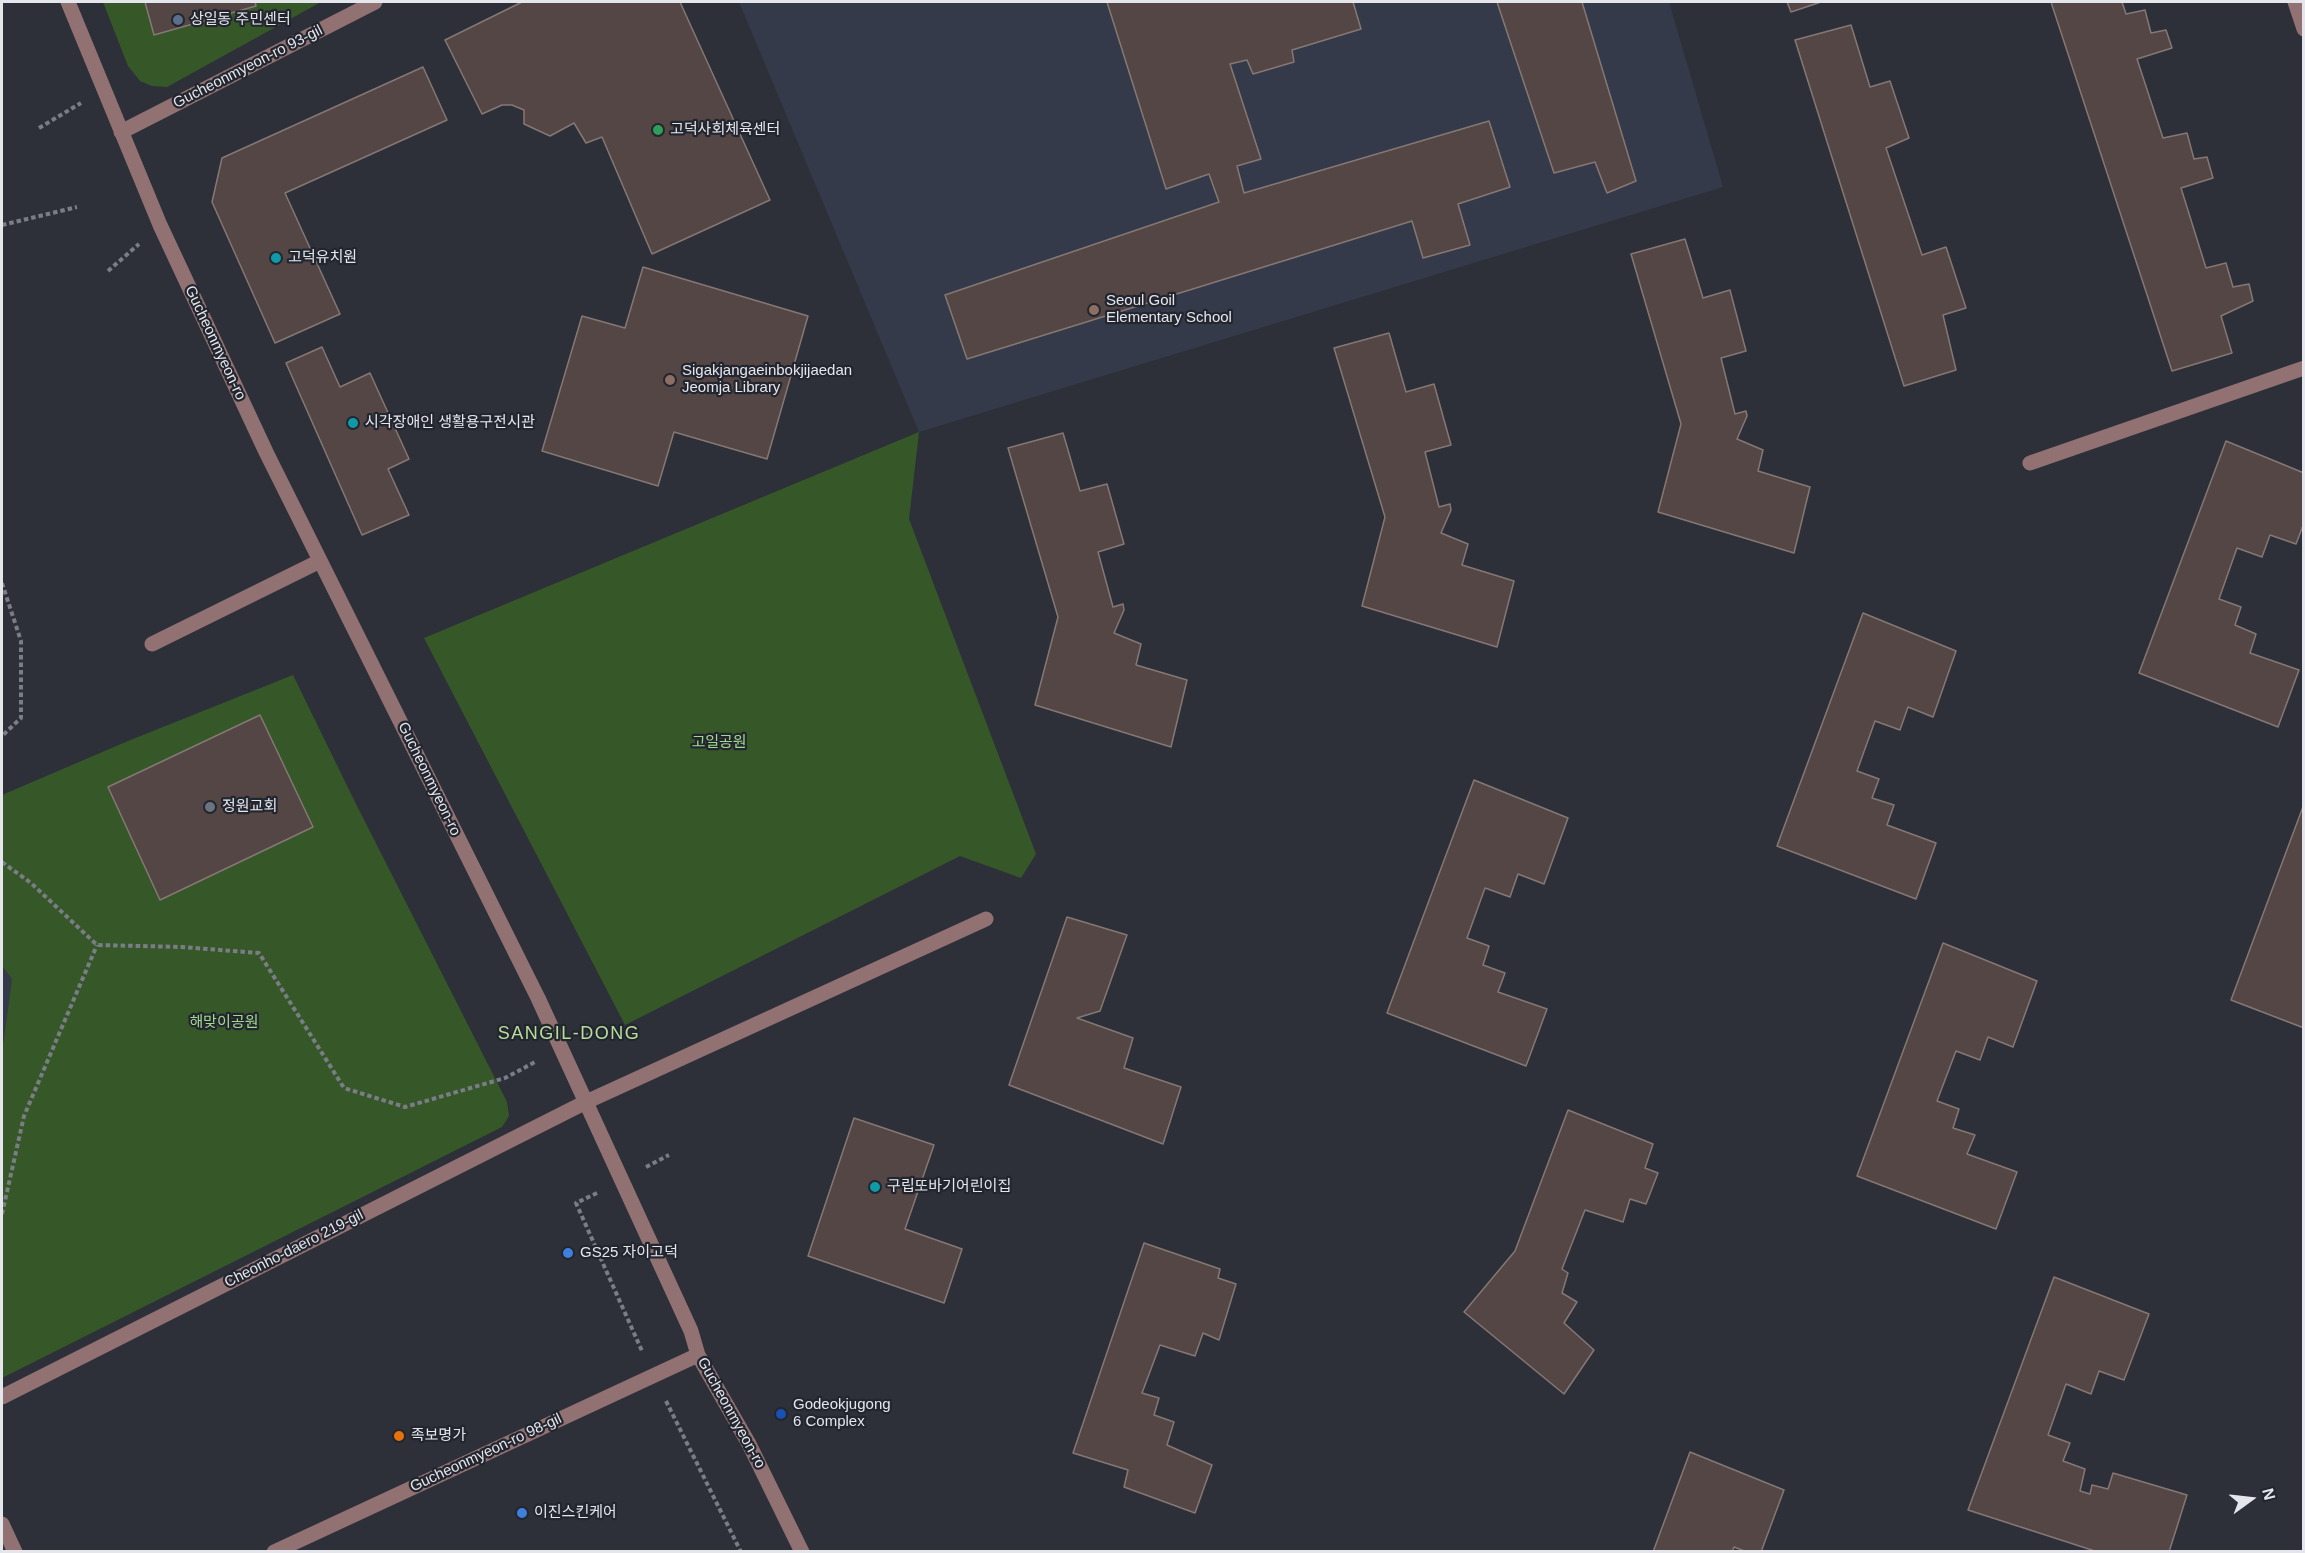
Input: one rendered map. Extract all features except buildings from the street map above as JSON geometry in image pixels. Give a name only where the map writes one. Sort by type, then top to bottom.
[{"type":"street","name":"Gucheonmyeon-ro","points":[[68,2],[165,236],[266,452],[533,987],[690,1331],[698,1354],[749,1444],[802,1551]]},
{"type":"street","name":"Gucheonmyeon-ro 93-gil","points":[[121,132],[375,2]]},
{"type":"street","points":[[2295,2],[2304,29]]},
{"type":"street","points":[[2030,463],[2304,368]]},
{"type":"street","points":[[152,644],[320,561]]},
{"type":"street","name":"Cheonho-daero 219-gil","points":[[2,1397],[586,1102],[986,919]]},
{"type":"street","name":"Gucheonmyeon-ro 98-gil","points":[[274,1551],[698,1354]]},
{"type":"street","points":[[2,1524],[15,1551]]},
{"type":"path","points":[[2,225],[77,207]]},
{"type":"path","points":[[2,583],[21,641],[21,718],[2,736]]},
{"type":"path","points":[[2,862],[31,883],[97,945],[182,947],[259,953],[344,1088],[405,1107],[505,1078]]},
{"type":"path","points":[[2,1214],[24,1116],[97,945]]},
{"type":"shaded area","name":"Seoul Goil Elementary School","points":[[739,2],[1669,2],[1723,187],[919,432]]},
{"type":"shaded area","points":[[2,966],[12,979],[2,1052]]},
{"type":"green space","points":[[103,2],[321,2],[167,87],[152,86],[140,81],[128,66]]},
{"type":"green space","name":"고일공원","points":[[919,432],[909,519],[1036,854],[1021,878],[960,856],[625,1025],[424,638]]},
{"type":"green space","name":"해맞이공원","points":[[293,675],[507,1102],[509,1116],[502,1127],[2,1378],[2,1052],[12,979],[2,966],[2,795],[128,741]]},
{"type":"place","name":"상일동 주민센터","points":[[178,20]]},
{"type":"place","name":"고덕사회체육센터","points":[[658,130]]},
{"type":"place","name":"고덕유치원","points":[[276,258]]},
{"type":"place","name":"Seoul Goil Elementary School","points":[[1094,310]]},
{"type":"place","name":"Sigakjangaeinbokjijaedan Jeomja Library","points":[[670,380]]},
{"type":"place","name":"시각장애인 생활용구전시관","points":[[353,423]]},
{"type":"place","name":"정원교회","points":[[210,807]]},
{"type":"place","name":"구립또바기어린이집","points":[[875,1187]]},
{"type":"place","name":"GS25 자이고덕","points":[[568,1253]]},
{"type":"place","name":"Godeokjugong 6 Complex","points":[[781,1414]]},
{"type":"place","name":"족보명가","points":[[399,1436]]},
{"type":"place","name":"이진스킨케어","points":[[522,1513]]},
{"type":"district","name":"SANGIL-DONG","points":[[569,1034]]}]
